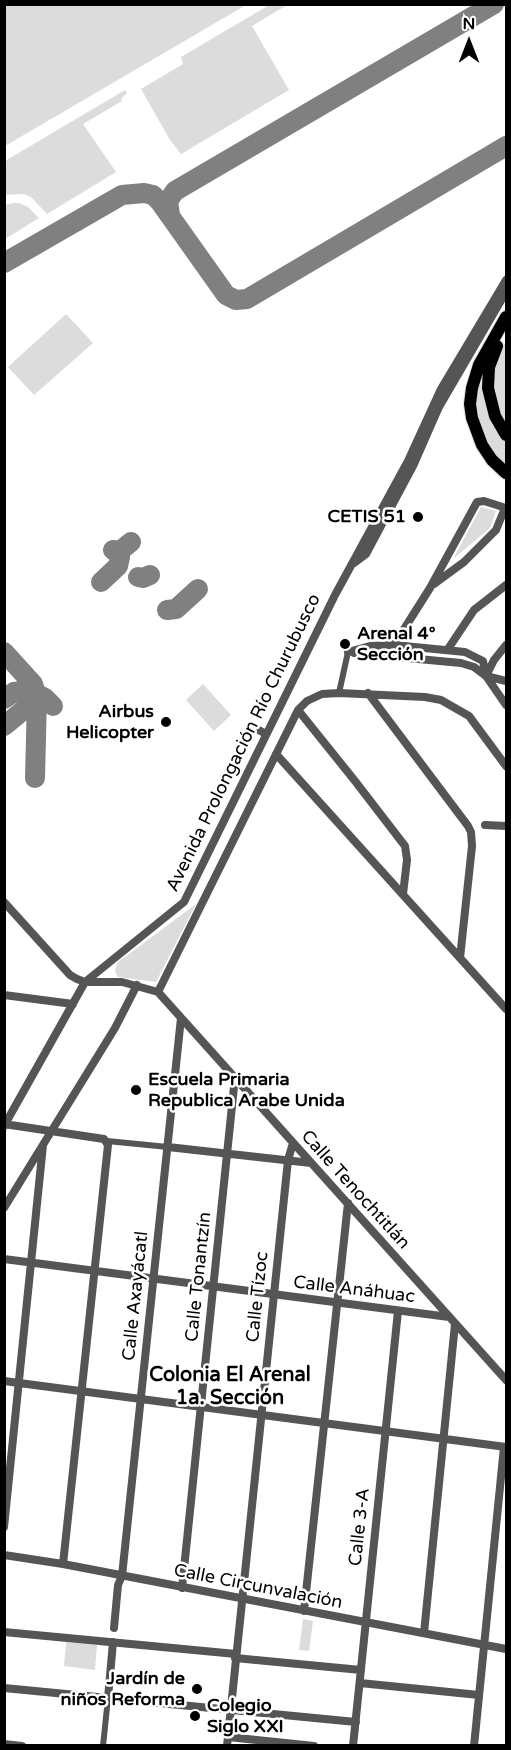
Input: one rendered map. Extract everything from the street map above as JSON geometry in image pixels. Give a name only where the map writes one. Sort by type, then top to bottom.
[{"type":"main road","points":[[507,317],[481,360],[474,379],[470,404],[475,429],[486,453],[507,473]]},
{"type":"main road","points":[[507,333],[493,355],[488,381],[493,410],[507,435]]},
{"type":"main road","points":[[474,379],[488,381]]},
{"type":"street","name":"Avenida Prolongación Río Churubusco","points":[[5,1125],[85,982],[184,903],[335,594],[353,564],[357,551],[408,461],[441,389],[507,280]]},
{"type":"street","name":"Avenida Prolongación Río Churubusco","points":[[353,564],[366,554],[414,464],[439,407],[505,294]]},
{"type":"street","points":[[394,645],[430,588],[479,501],[506,508],[495,531],[464,562],[430,588]]},
{"type":"street","points":[[448,648],[474,610],[507,585]]},
{"type":"street","points":[[348,652],[370,646],[394,645],[448,648],[465,652],[483,661],[486,676]]},
{"type":"street","points":[[486,676],[494,660],[507,645]]},
{"type":"street","points":[[348,652],[460,663],[474,667],[486,676],[507,705]]},
{"type":"street","points":[[339,693],[348,652]]},
{"type":"street","points":[[486,676],[507,681]]},
{"type":"street","points":[[368,693],[471,832],[472,846],[460,958]]},
{"type":"street","points":[[4,902],[70,975],[85,982],[107,981],[137,985],[158,992],[298,710],[307,701],[322,694],[368,693],[424,697],[446,702],[469,716],[507,765]]},
{"type":"street","points":[[298,710],[405,846],[407,860],[403,894]]},
{"type":"street","points":[[255,728],[266,734]]},
{"type":"street","points":[[276,754],[507,1009]]},
{"type":"street","points":[[485,825],[507,826]]},
{"type":"street","points":[[4,1208],[115,1028],[137,985]]},
{"type":"street","name":"Calle Tenochtitlán","points":[[158,992],[507,1380]]},
{"type":"street","points":[[4,995],[73,1004]]},
{"type":"street","name":"Calle Axayácatl","points":[[114,1628],[118,1586],[122,1576],[181,1018]]},
{"type":"street","name":"Calle Tonantzín","points":[[182,1588],[235,1077]]},
{"type":"street","points":[[5,1125],[104,1139],[108,1144],[63,1564]]},
{"type":"street","name":"Calle Tízoc","points":[[227,1741],[288,1160],[293,1143]]},
{"type":"street","points":[[108,1144],[168,1147],[312,1162]]},
{"type":"street","points":[[4,1527],[43,1145]]},
{"type":"street","points":[[304,1611],[348,1203]]},
{"type":"street","name":"Calle Anáhuac","points":[[4,1259],[449,1317]]},
{"type":"street","name":"Calle 3-A","points":[[353,1746],[398,1311]]},
{"type":"street","points":[[424,1633],[455,1324]]},
{"type":"street","points":[[4,1381],[505,1447],[474,1746]]},
{"type":"street","name":"Calle Circunvalación","points":[[4,1555],[63,1564],[507,1649]]},
{"type":"street","points":[[103,1746],[114,1628]]},
{"type":"street","points":[[4,1632],[361,1670]]},
{"type":"street","points":[[360,1683],[479,1695]]},
{"type":"street","points":[[4,1688],[356,1722]]},
{"type":"street","points":[[227,1741],[314,1746]]},
{"type":"street","points":[[4,1744],[22,1746]]},
{"type":"shaded area","points":[[271,4],[287,5],[252,26],[289,90],[181,154],[170,140],[141,89],[183,64],[181,57]]},
{"type":"shaded area","points":[[246,5],[5,146],[4,6]]},
{"type":"shaded area","points":[[125,90],[127,93],[121,99],[122,101],[83,124],[116,172],[47,214],[31,197],[24,194],[5,195],[5,161]]},
{"type":"shaded area","points":[[13,203],[28,207],[39,218],[5,239],[5,205]]},
{"type":"shaded area","points":[[66,314],[93,343],[34,395],[8,367]]},
{"type":"shaded area","points":[[504,343],[506,425],[495,399],[492,373]]},
{"type":"shaded area","points":[[484,385],[506,442],[506,467],[489,446],[477,414],[477,387]]},
{"type":"shaded area","points":[[481,507],[496,511],[490,528],[453,559]]},
{"type":"shaded area","points":[[203,684],[231,715],[214,731],[186,700]]},
{"type":"shaded area","points":[[196,904],[156,982],[118,977],[115,971],[117,963]]},
{"type":"shaded area","points":[[303,1619],[313,1621],[309,1651],[299,1650]]},
{"type":"shaded area","points":[[66,1642],[97,1645],[95,1670],[64,1666]]},
{"type":"taxiway","points":[[170,215],[168,201],[175,191],[494,4]]},
{"type":"taxiway","points":[[4,263],[122,195],[144,193],[153,195],[160,202],[226,295],[236,300],[247,299],[506,146]]},
{"type":"taxiway","points":[[113,550],[120,551],[131,542]]},
{"type":"taxiway","points":[[101,582],[118,566],[120,557]]},
{"type":"taxiway","points":[[138,577],[143,578],[150,575]]},
{"type":"taxiway","points":[[167,610],[176,609],[198,589]]},
{"type":"taxiway","points":[[4,652],[33,684],[37,697],[35,778]]},
{"type":"taxiway","points":[[4,726],[26,708],[29,684]]},
{"type":"taxiway","points":[[4,699],[14,692],[29,690],[45,698],[53,706]]},
{"type":"place","name":"CETIS 51","points":[[418,517]]},
{"type":"place","name":"Arenal 4° Sección","points":[[345,644]]},
{"type":"place","name":"Airbus Helicopter","points":[[166,722]]},
{"type":"place","name":"Escuela Primaria Republica Arabe Unida","points":[[136,1090]]},
{"type":"place","name":"Jardín de niños Reforma","points":[[197,1689]]},
{"type":"place","name":"Colegio Siglo XXI","points":[[195,1716]]},
{"type":"district","name":"Colonia El Arenal 1a. Sección","points":[[230,1388]]}]
